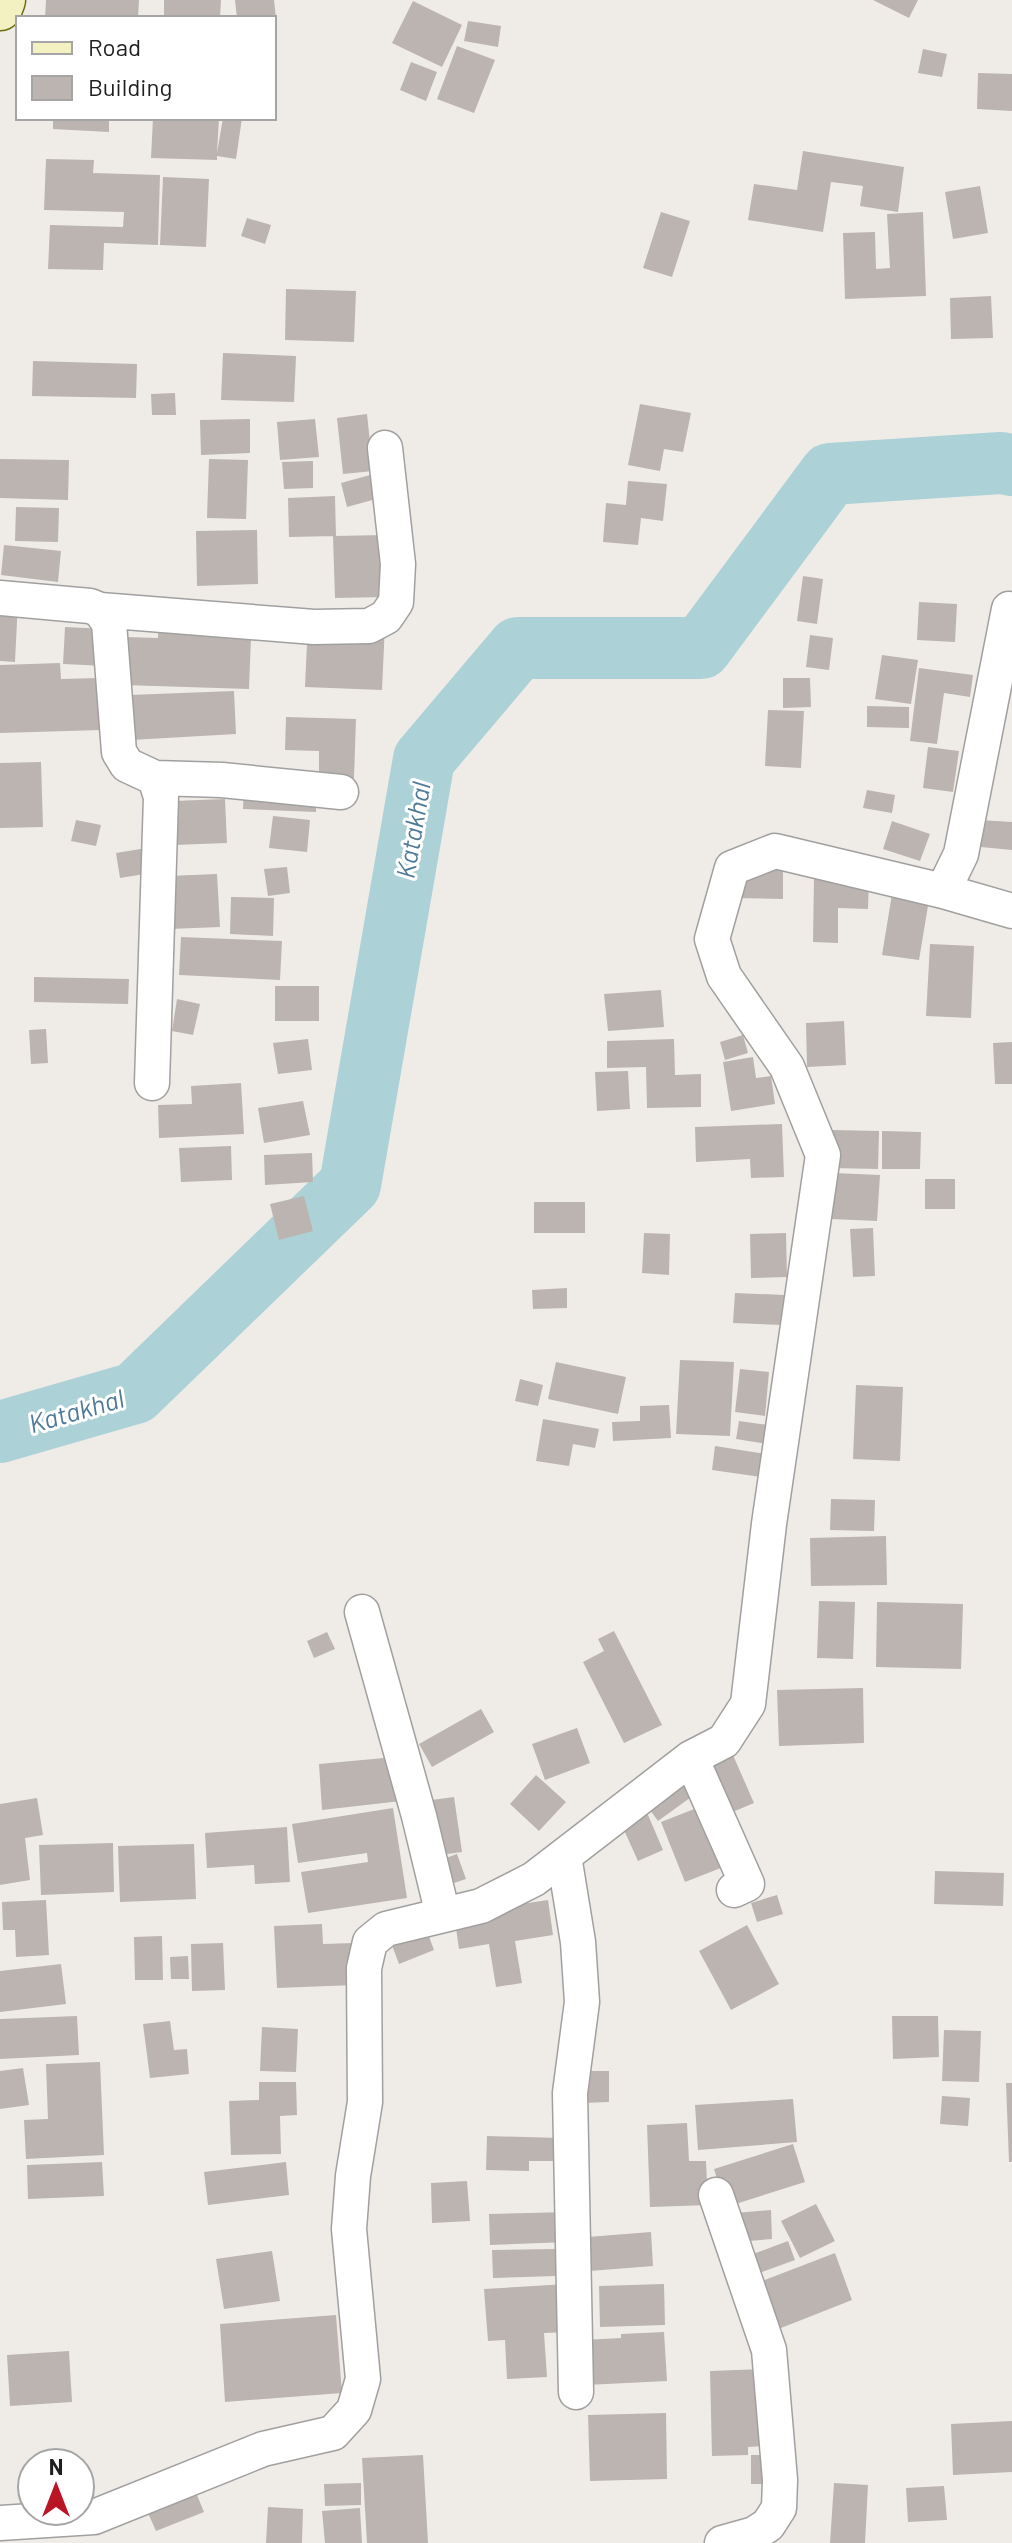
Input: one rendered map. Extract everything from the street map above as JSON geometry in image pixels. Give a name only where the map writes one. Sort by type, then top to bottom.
[{"type":"street","points":[[0,8],[3,0]]},
{"type":"street","points":[[0,598],[90,606],[100,610],[314,627],[369,626],[386,617],[396,602],[398,564],[385,448]]},
{"type":"street","points":[[943,891],[961,854],[1009,609]]},
{"type":"street","points":[[100,610],[109,623],[119,752],[127,765],[155,778],[222,780],[341,792]]},
{"type":"street","points":[[152,1083],[161,797],[155,778]]},
{"type":"street","points":[[0,2523],[101,2530],[263,2449],[333,2433],[354,2410],[363,2379],[349,2229],[353,2176],[365,2102],[364,1968],[370,1942],[386,1929],[481,1906],[534,1879],[691,1758],[724,1741],[748,1704],[769,1524],[823,1155],[787,1067],[724,976],[712,939],[732,868],[775,851],[943,891],[1012,911]]},
{"type":"street","points":[[362,1612],[443,1915]]},
{"type":"street","points":[[691,1758],[747,1884],[734,1890]]},
{"type":"street","points":[[564,1856],[578,1942],[582,2002],[570,2093],[576,2392]]},
{"type":"street","points":[[716,2195],[769,2350],[780,2480],[779,2508],[768,2525],[754,2534],[722,2543]]},
{"type":"building","points":[[46,0],[139,0],[138,16],[45,16]]},
{"type":"building","points":[[164,0],[221,0],[220,16],[164,16]]},
{"type":"building","points":[[235,0],[274,0],[276,16],[237,16]]},
{"type":"building","points":[[873,0],[918,0],[909,18]]},
{"type":"building","points":[[413,1],[462,25],[442,67],[392,43]]},
{"type":"building","points":[[468,21],[501,26],[498,47],[464,41]]},
{"type":"building","points":[[457,46],[495,60],[474,113],[437,99]]},
{"type":"building","points":[[923,49],[947,54],[942,77],[918,73]]},
{"type":"building","points":[[411,62],[437,72],[426,101],[400,90]]},
{"type":"building","points":[[978,73],[1012,74],[1012,111],[977,109]]},
{"type":"building","points":[[53,120],[109,120],[109,132],[53,129]]},
{"type":"building","points":[[153,120],[219,120],[217,153],[223,120],[242,120],[236,159],[217,156],[217,160],[151,158]]},
{"type":"building","points":[[803,151],[904,167],[898,212],[860,206],[863,186],[831,182],[823,232],[748,220],[754,184],[797,190]]},
{"type":"building","points":[[46,159],[94,160],[93,173],[160,175],[158,245],[104,243],[103,270],[48,269],[50,225],[123,227],[124,212],[44,210]]},
{"type":"building","points":[[163,177],[209,179],[206,247],[160,245]]},
{"type":"building","points":[[980,186],[988,233],[953,239],[945,192]]},
{"type":"building","points":[[661,212],[690,221],[672,277],[643,268]]},
{"type":"building","points":[[923,212],[926,296],[845,299],[843,233],[875,232],[876,269],[890,268],[887,214]]},
{"type":"building","points":[[247,218],[271,225],[265,244],[241,236]]},
{"type":"building","points":[[286,289],[356,291],[354,342],[285,340]]},
{"type":"building","points":[[991,296],[993,338],[951,339],[950,298]]},
{"type":"building","points":[[223,353],[296,356],[294,402],[221,400]]},
{"type":"building","points":[[33,361],[137,364],[136,398],[32,396]]},
{"type":"building","points":[[175,393],[176,415],[152,415],[151,394]]},
{"type":"building","points":[[640,404],[691,413],[683,452],[664,449],[660,471],[628,465]]},
{"type":"building","points":[[367,414],[373,471],[343,474],[337,418]]},
{"type":"building","points":[[250,419],[250,453],[201,455],[200,420]]},
{"type":"building","points":[[315,419],[319,457],[280,460],[277,422]]},
{"type":"building","points":[[0,459],[69,460],[68,500],[0,498]]},
{"type":"building","points":[[209,459],[248,460],[246,519],[207,518]]},
{"type":"building","points":[[313,461],[313,488],[284,489],[282,462]]},
{"type":"building","points":[[381,472],[387,496],[347,507],[341,483]]},
{"type":"building","points":[[628,481],[667,484],[663,521],[641,518],[638,545],[603,542],[606,503],[626,505]]},
{"type":"building","points":[[335,496],[336,536],[289,537],[288,498]]},
{"type":"building","points":[[16,507],[59,508],[58,542],[15,541]]},
{"type":"building","points":[[257,530],[258,584],[197,586],[196,531]]},
{"type":"building","points":[[385,535],[387,597],[335,598],[333,536]]},
{"type":"building","points":[[4,545],[61,551],[58,582],[1,575]]},
{"type":"building","points":[[803,576],[823,579],[817,624],[797,621]]},
{"type":"building","points":[[0,600],[18,601],[15,662],[0,661]]},
{"type":"building","points":[[919,602],[957,604],[955,642],[917,640]]},
{"type":"building","points":[[159,608],[252,611],[249,689],[123,685],[125,637],[158,638]]},
{"type":"building","points":[[308,621],[385,624],[382,690],[305,687]]},
{"type":"building","points":[[65,627],[107,629],[106,666],[63,664]]},
{"type":"building","points":[[810,635],[833,638],[829,670],[806,667]]},
{"type":"building","points":[[882,655],[918,660],[911,704],[875,699]]},
{"type":"building","points":[[60,663],[61,679],[99,678],[101,730],[0,733],[0,665]]},
{"type":"building","points":[[919,668],[973,675],[970,697],[944,693],[937,744],[910,741]]},
{"type":"building","points":[[783,678],[810,678],[811,707],[783,708]]},
{"type":"building","points":[[234,691],[236,734],[131,740],[129,695]]},
{"type":"building","points":[[867,706],[909,707],[909,728],[867,727]]},
{"type":"building","points":[[768,710],[804,711],[801,768],[765,766]]},
{"type":"building","points":[[286,717],[356,719],[354,778],[319,777],[319,751],[285,750]]},
{"type":"building","points":[[928,747],[959,751],[953,792],[923,788]]},
{"type":"building","points":[[41,762],[43,827],[0,828],[0,763]]},
{"type":"building","points":[[244,778],[317,780],[316,812],[243,809]]},
{"type":"building","points":[[867,790],[895,795],[892,813],[863,808]]},
{"type":"building","points":[[225,799],[227,843],[174,845],[173,801]]},
{"type":"building","points":[[273,816],[310,820],[307,852],[269,848]]},
{"type":"building","points":[[963,819],[1012,822],[1012,850],[960,845]]},
{"type":"building","points":[[76,820],[101,825],[96,846],[71,841]]},
{"type":"building","points":[[892,821],[930,834],[920,861],[883,849]]},
{"type":"building","points":[[159,846],[163,871],[120,878],[116,853]]},
{"type":"building","points":[[735,864],[783,864],[783,899],[734,898]]},
{"type":"building","points":[[287,867],[290,893],[268,896],[264,869]]},
{"type":"building","points":[[217,874],[220,927],[169,929],[168,876]]},
{"type":"building","points":[[814,878],[869,879],[868,909],[838,908],[838,943],[813,942]]},
{"type":"building","points":[[893,888],[930,894],[919,960],[882,955]]},
{"type":"building","points":[[231,897],[274,898],[273,936],[230,934]]},
{"type":"building","points":[[181,937],[282,941],[280,980],[179,975]]},
{"type":"building","points":[[930,944],[974,946],[971,1018],[926,1016]]},
{"type":"building","points":[[34,977],[129,979],[128,1004],[34,1002]]},
{"type":"building","points":[[275,986],[319,986],[319,1021],[275,1021]]},
{"type":"building","points":[[661,990],[664,1027],[608,1031],[604,994]]},
{"type":"building","points":[[177,999],[200,1004],[193,1035],[172,1031]]},
{"type":"building","points":[[844,1021],[846,1065],[807,1067],[806,1023]]},
{"type":"building","points":[[46,1029],[48,1063],[31,1064],[29,1030]]},
{"type":"building","points":[[743,1035],[748,1053],[725,1060],[720,1042]]},
{"type":"building","points":[[308,1039],[312,1070],[278,1074],[273,1043]]},
{"type":"building","points":[[674,1039],[675,1075],[701,1074],[701,1107],[647,1108],[646,1067],[607,1068],[607,1041]]},
{"type":"building","points":[[1012,1042],[1012,1084],[995,1084],[993,1043]]},
{"type":"building","points":[[753,1057],[756,1078],[771,1076],[775,1104],[731,1111],[723,1062]]},
{"type":"building","points":[[628,1071],[630,1109],[597,1111],[595,1072]]},
{"type":"building","points":[[241,1083],[244,1134],[159,1138],[158,1105],[192,1104],[191,1086]]},
{"type":"building","points":[[303,1101],[310,1135],[264,1143],[258,1108]]},
{"type":"building","points":[[782,1124],[784,1177],[751,1178],[750,1159],[696,1162],[695,1127]]},
{"type":"building","points":[[833,1130],[879,1131],[878,1169],[832,1168]]},
{"type":"building","points":[[882,1131],[921,1132],[920,1169],[882,1169]]},
{"type":"building","points":[[231,1146],[232,1180],[181,1182],[179,1148]]},
{"type":"building","points":[[312,1153],[313,1182],[265,1185],[264,1155]]},
{"type":"building","points":[[834,1173],[880,1175],[877,1221],[831,1219]]},
{"type":"building","points":[[925,1179],[955,1179],[955,1209],[925,1209]]},
{"type":"building","points":[[304,1196],[313,1231],[279,1240],[270,1204]]},
{"type":"building","points":[[534,1202],[585,1202],[585,1233],[534,1233]]},
{"type":"building","points":[[873,1228],[875,1276],[853,1277],[850,1229]]},
{"type":"building","points":[[644,1233],[670,1234],[669,1275],[642,1273]]},
{"type":"building","points":[[786,1233],[787,1277],[751,1278],[750,1234]]},
{"type":"building","points":[[567,1288],[567,1308],[533,1309],[532,1290]]},
{"type":"building","points":[[735,1293],[785,1295],[783,1325],[733,1323]]},
{"type":"building","points":[[680,1360],[734,1362],[730,1436],[676,1434]]},
{"type":"building","points":[[556,1362],[626,1377],[618,1414],[548,1399]]},
{"type":"building","points":[[740,1369],[769,1372],[765,1416],[735,1412]]},
{"type":"building","points":[[520,1379],[543,1385],[538,1406],[515,1401]]},
{"type":"building","points":[[856,1385],[903,1387],[900,1461],[853,1459]]},
{"type":"building","points":[[669,1405],[671,1438],[613,1441],[612,1422],[640,1421],[640,1406]]},
{"type":"building","points":[[543,1419],[599,1429],[595,1448],[573,1444],[569,1466],[536,1461]]},
{"type":"building","points":[[739,1421],[776,1426],[773,1445],[736,1439]]},
{"type":"building","points":[[715,1446],[765,1454],[761,1477],[712,1470]]},
{"type":"building","points":[[831,1499],[875,1500],[874,1531],[830,1530]]},
{"type":"building","points":[[886,1536],[887,1585],[811,1586],[810,1538]]},
{"type":"building","points":[[819,1601],[855,1602],[853,1659],[817,1658]]},
{"type":"building","points":[[877,1602],[963,1604],[961,1669],[876,1667]]},
{"type":"building","points":[[614,1631],[662,1725],[624,1743],[583,1662],[604,1651],[598,1639]]},
{"type":"building","points":[[327,1632],[335,1649],[314,1658],[307,1641]]},
{"type":"building","points":[[863,1688],[864,1743],[779,1746],[777,1690]]},
{"type":"building","points":[[481,1709],[494,1732],[432,1767],[419,1744]]},
{"type":"building","points":[[577,1728],[590,1763],[545,1780],[532,1744]]},
{"type":"building","points":[[729,1746],[754,1803],[723,1816],[698,1758]]},
{"type":"building","points":[[395,1757],[401,1801],[322,1810],[319,1764]]},
{"type":"building","points":[[675,1769],[694,1795],[658,1821],[639,1795]]},
{"type":"building","points":[[536,1775],[566,1802],[539,1831],[510,1804]]},
{"type":"building","points":[[454,1797],[462,1852],[432,1856],[424,1801]]},
{"type":"building","points":[[37,1798],[43,1835],[25,1838],[30,1880],[0,1885],[0,1804]]},
{"type":"building","points":[[702,1806],[726,1866],[685,1882],[661,1822]]},
{"type":"building","points":[[393,1808],[407,1898],[308,1913],[301,1872],[368,1862],[367,1853],[298,1863],[292,1824]]},
{"type":"building","points":[[645,1808],[663,1850],[638,1861],[619,1819]]},
{"type":"building","points":[[287,1827],[290,1882],[255,1884],[254,1865],[207,1868],[205,1833]]},
{"type":"building","points":[[113,1843],[114,1892],[41,1895],[39,1845]]},
{"type":"building","points":[[194,1844],[196,1899],[120,1902],[118,1846]]},
{"type":"building","points":[[457,1854],[466,1879],[451,1884],[443,1859]]},
{"type":"building","points":[[935,1871],[1004,1873],[1003,1906],[934,1904]]},
{"type":"building","points":[[777,1895],[783,1914],[757,1922],[751,1903]]},
{"type":"building","points":[[46,1900],[49,1955],[16,1957],[15,1930],[3,1930],[2,1902]]},
{"type":"building","points":[[548,1900],[553,1935],[515,1941],[522,1983],[496,1987],[489,1944],[459,1949],[454,1914]]},
{"type":"building","points":[[322,1924],[323,1944],[353,1943],[355,1985],[277,1988],[274,1926]]},
{"type":"building","points":[[747,1925],[779,1984],[731,2010],[699,1951]]},
{"type":"building","points":[[425,1926],[434,1950],[399,1964],[390,1940]]},
{"type":"building","points":[[162,1936],[163,1980],[135,1980],[134,1937]]},
{"type":"building","points":[[223,1943],[225,1990],[192,1991],[191,1944]]},
{"type":"building","points":[[188,1956],[189,1979],[171,1979],[170,1957]]},
{"type":"building","points":[[61,1964],[66,2004],[0,2012],[0,1971]]},
{"type":"building","points":[[77,2016],[79,2055],[0,2059],[0,2019]]},
{"type":"building","points":[[892,2016],[938,2016],[939,2057],[893,2059]]},
{"type":"building","points":[[170,2021],[174,2050],[187,2049],[189,2074],[150,2078],[143,2024]]},
{"type":"building","points":[[262,2027],[298,2029],[296,2072],[260,2071]]},
{"type":"building","points":[[944,2030],[981,2031],[979,2082],[942,2081]]},
{"type":"building","points":[[100,2062],[104,2155],[26,2159],[24,2120],[48,2119],[46,2064]]},
{"type":"building","points":[[23,2068],[29,2105],[0,2109],[0,2071]]},
{"type":"building","points":[[582,2071],[609,2071],[609,2102],[583,2103]]},
{"type":"building","points":[[259,2082],[296,2082],[297,2115],[280,2116],[281,2154],[231,2155],[229,2101],[259,2100]]},
{"type":"building","points":[[1006,2083],[1012,2083],[1012,2162],[1009,2162]]},
{"type":"building","points":[[942,2096],[970,2098],[968,2126],[940,2124]]},
{"type":"building","points":[[793,2099],[797,2142],[698,2150],[695,2105]]},
{"type":"building","points":[[687,2123],[689,2161],[706,2161],[708,2205],[650,2207],[647,2125]]},
{"type":"building","points":[[487,2136],[560,2138],[559,2161],[529,2161],[529,2171],[486,2170]]},
{"type":"building","points":[[793,2144],[805,2182],[726,2207],[714,2169]]},
{"type":"building","points":[[102,2162],[104,2196],[28,2199],[27,2165]]},
{"type":"building","points":[[286,2162],[289,2195],[208,2205],[204,2172]]},
{"type":"building","points":[[467,2181],[470,2221],[432,2223],[431,2183]]},
{"type":"building","points":[[816,2204],[835,2241],[800,2258],[781,2221]]},
{"type":"building","points":[[771,2210],[772,2239],[737,2242],[735,2213]]},
{"type":"building","points":[[568,2212],[568,2242],[490,2245],[489,2214]]},
{"type":"building","points":[[651,2232],[653,2266],[577,2272],[575,2238]]},
{"type":"building","points":[[788,2241],[795,2260],[759,2273],[753,2254]]},
{"type":"building","points":[[555,2249],[556,2276],[493,2278],[492,2250]]},
{"type":"building","points":[[272,2251],[280,2301],[224,2309],[216,2259]]},
{"type":"building","points":[[835,2253],[852,2300],[776,2330],[757,2283]]},
{"type":"building","points":[[567,2284],[570,2332],[544,2333],[547,2377],[507,2379],[505,2340],[488,2341],[484,2289]]},
{"type":"building","points":[[664,2284],[665,2325],[600,2327],[599,2286]]},
{"type":"building","points":[[336,2315],[342,2393],[225,2402],[220,2324]]},
{"type":"building","points":[[664,2332],[667,2381],[586,2385],[584,2340]]},
{"type":"building","points":[[69,2351],[72,2402],[10,2406],[7,2355]]},
{"type":"building","points":[[763,2369],[765,2446],[748,2447],[748,2455],[712,2456],[710,2371]]},
{"type":"building","points":[[666,2413],[667,2479],[590,2481],[588,2415]]},
{"type":"building","points":[[1012,2421],[1012,2472],[953,2475],[951,2424]]},
{"type":"building","points":[[423,2455],[428,2543],[367,2543],[362,2458]]},
{"type":"building","points":[[751,2455],[772,2455],[773,2484],[751,2484]]},
{"type":"building","points":[[192,2483],[204,2512],[156,2531],[143,2502]]},
{"type":"building","points":[[361,2483],[361,2505],[325,2506],[324,2484]]},
{"type":"building","points":[[834,2483],[868,2485],[865,2543],[830,2543]]},
{"type":"building","points":[[944,2486],[947,2520],[908,2522],[906,2488]]},
{"type":"building","points":[[268,2507],[303,2509],[302,2543],[266,2543]]},
{"type":"building","points":[[360,2508],[362,2543],[325,2543],[322,2511]]},
{"type":"waterway","name":"Katakhal","points":[[0,1432],[135,1393],[350,1185],[424,759],[518,648],[701,648],[830,474],[1001,463],[1012,465]]}]
